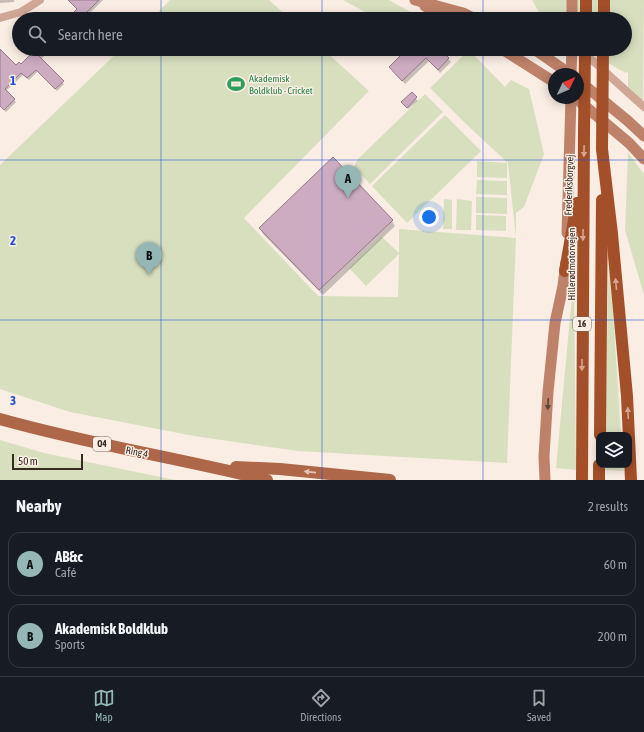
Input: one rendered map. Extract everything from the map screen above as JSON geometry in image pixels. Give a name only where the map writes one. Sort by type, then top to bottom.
[{"type":"highway","points":[[586,0],[586,12]]},
{"type":"highway","points":[[604,0],[604,12]]},
{"type":"highway","name":"Hillerødmotorvejen","points":[[582,480],[585,56]]},
{"type":"highway","name":"16","points":[[600,432],[603,56]]},
{"type":"highway","points":[[602,149],[612,234],[627,396],[631,480]]},
{"type":"highway","points":[[565,271],[584,168]]},
{"type":"highway","points":[[599,468],[599,480]]},
{"type":"main road","name":"Ring 4","points":[[0,420],[84,441],[205,465],[267,480]]},
{"type":"main road","name":"Ring 4","points":[[205,465],[280,469],[390,480]]},
{"type":"street","points":[[21,12],[40,0]]},
{"type":"street","points":[[415,0],[434,12]]},
{"type":"street","points":[[415,0],[459,12]]},
{"type":"street","points":[[572,0],[572,12]]},
{"type":"street","points":[[0,18],[12,15]]},
{"type":"street","points":[[513,56],[548,78]]},
{"type":"street","points":[[544,56],[562,68]]},
{"type":"street","points":[[571,68],[572,56]]},
{"type":"street","points":[[586,56],[644,107]]},
{"type":"street","points":[[584,85],[644,136]]},
{"type":"street","name":"Frederiksborgvej","points":[[545,480],[544,456],[548,392],[555,323],[565,271],[569,199],[571,104]]},
{"type":"street","points":[[583,104],[629,143],[644,159]]},
{"type":"green space","points":[[170,0],[269,0],[282,12],[158,12]]},
{"type":"green space","points":[[343,0],[389,0],[410,12],[365,12]]},
{"type":"green space","points":[[532,0],[644,0],[643,102],[628,87],[628,71],[626,73],[595,56],[632,56],[632,12],[539,12]]},
{"type":"green space","points":[[114,56],[331,56],[369,91],[244,218],[318,296],[398,297],[399,254],[366,286],[349,268],[382,237],[399,253],[399,229],[516,238],[507,463],[298,451],[194,436],[70,412],[0,389],[0,165]]},
{"type":"green space","points":[[463,56],[475,56],[505,87],[511,80],[529,89],[544,154],[524,207],[516,213],[516,238],[508,163],[430,88]]},
{"type":"green space","points":[[425,94],[443,112],[370,184],[354,167],[357,160]]},
{"type":"green space","points":[[445,115],[481,151],[407,223],[372,186]]},
{"type":"green space","points":[[628,153],[644,174],[644,295],[625,230]]},
{"type":"green space","points":[[477,161],[507,163],[507,178],[477,177]]},
{"type":"green space","points":[[477,180],[507,181],[507,195],[476,194]]},
{"type":"green space","points":[[476,197],[507,198],[507,214],[476,213]]},
{"type":"green space","points":[[444,199],[452,200],[452,229],[443,229]]},
{"type":"green space","points":[[457,199],[472,201],[471,230],[456,230]]},
{"type":"green space","points":[[476,215],[506,216],[506,231],[476,230]]},
{"type":"green space","points":[[609,251],[621,432],[605,432]]},
{"type":"green space","points":[[574,275],[576,470],[556,468]]},
{"type":"green space","points":[[0,440],[44,453],[175,480],[0,480]]},
{"type":"green space","points":[[604,468],[624,468],[624,471],[604,470]]},
{"type":"building","points":[[68,0],[99,0],[87,12],[74,12],[77,9]]},
{"type":"building","points":[[0,49],[16,65],[19,62],[21,64],[29,56],[39,56],[64,81],[55,89],[36,70],[27,78],[21,73],[5,89],[15,99],[4,110],[0,106]]},
{"type":"building","points":[[400,56],[447,56],[449,58],[438,70],[426,58],[402,81],[389,67]]},
{"type":"building","points":[[412,92],[417,97],[407,108],[401,102]]},
{"type":"building","points":[[333,157],[393,220],[319,290],[259,228]]},
{"type":"place","name":"Akademisk Boldklub - Cricket","points":[[236,84]]},
{"type":"place","name":"AB&c","points":[[348,198]]},
{"type":"place","name":"Akademisk Boldklub","points":[[149,275]]}]
